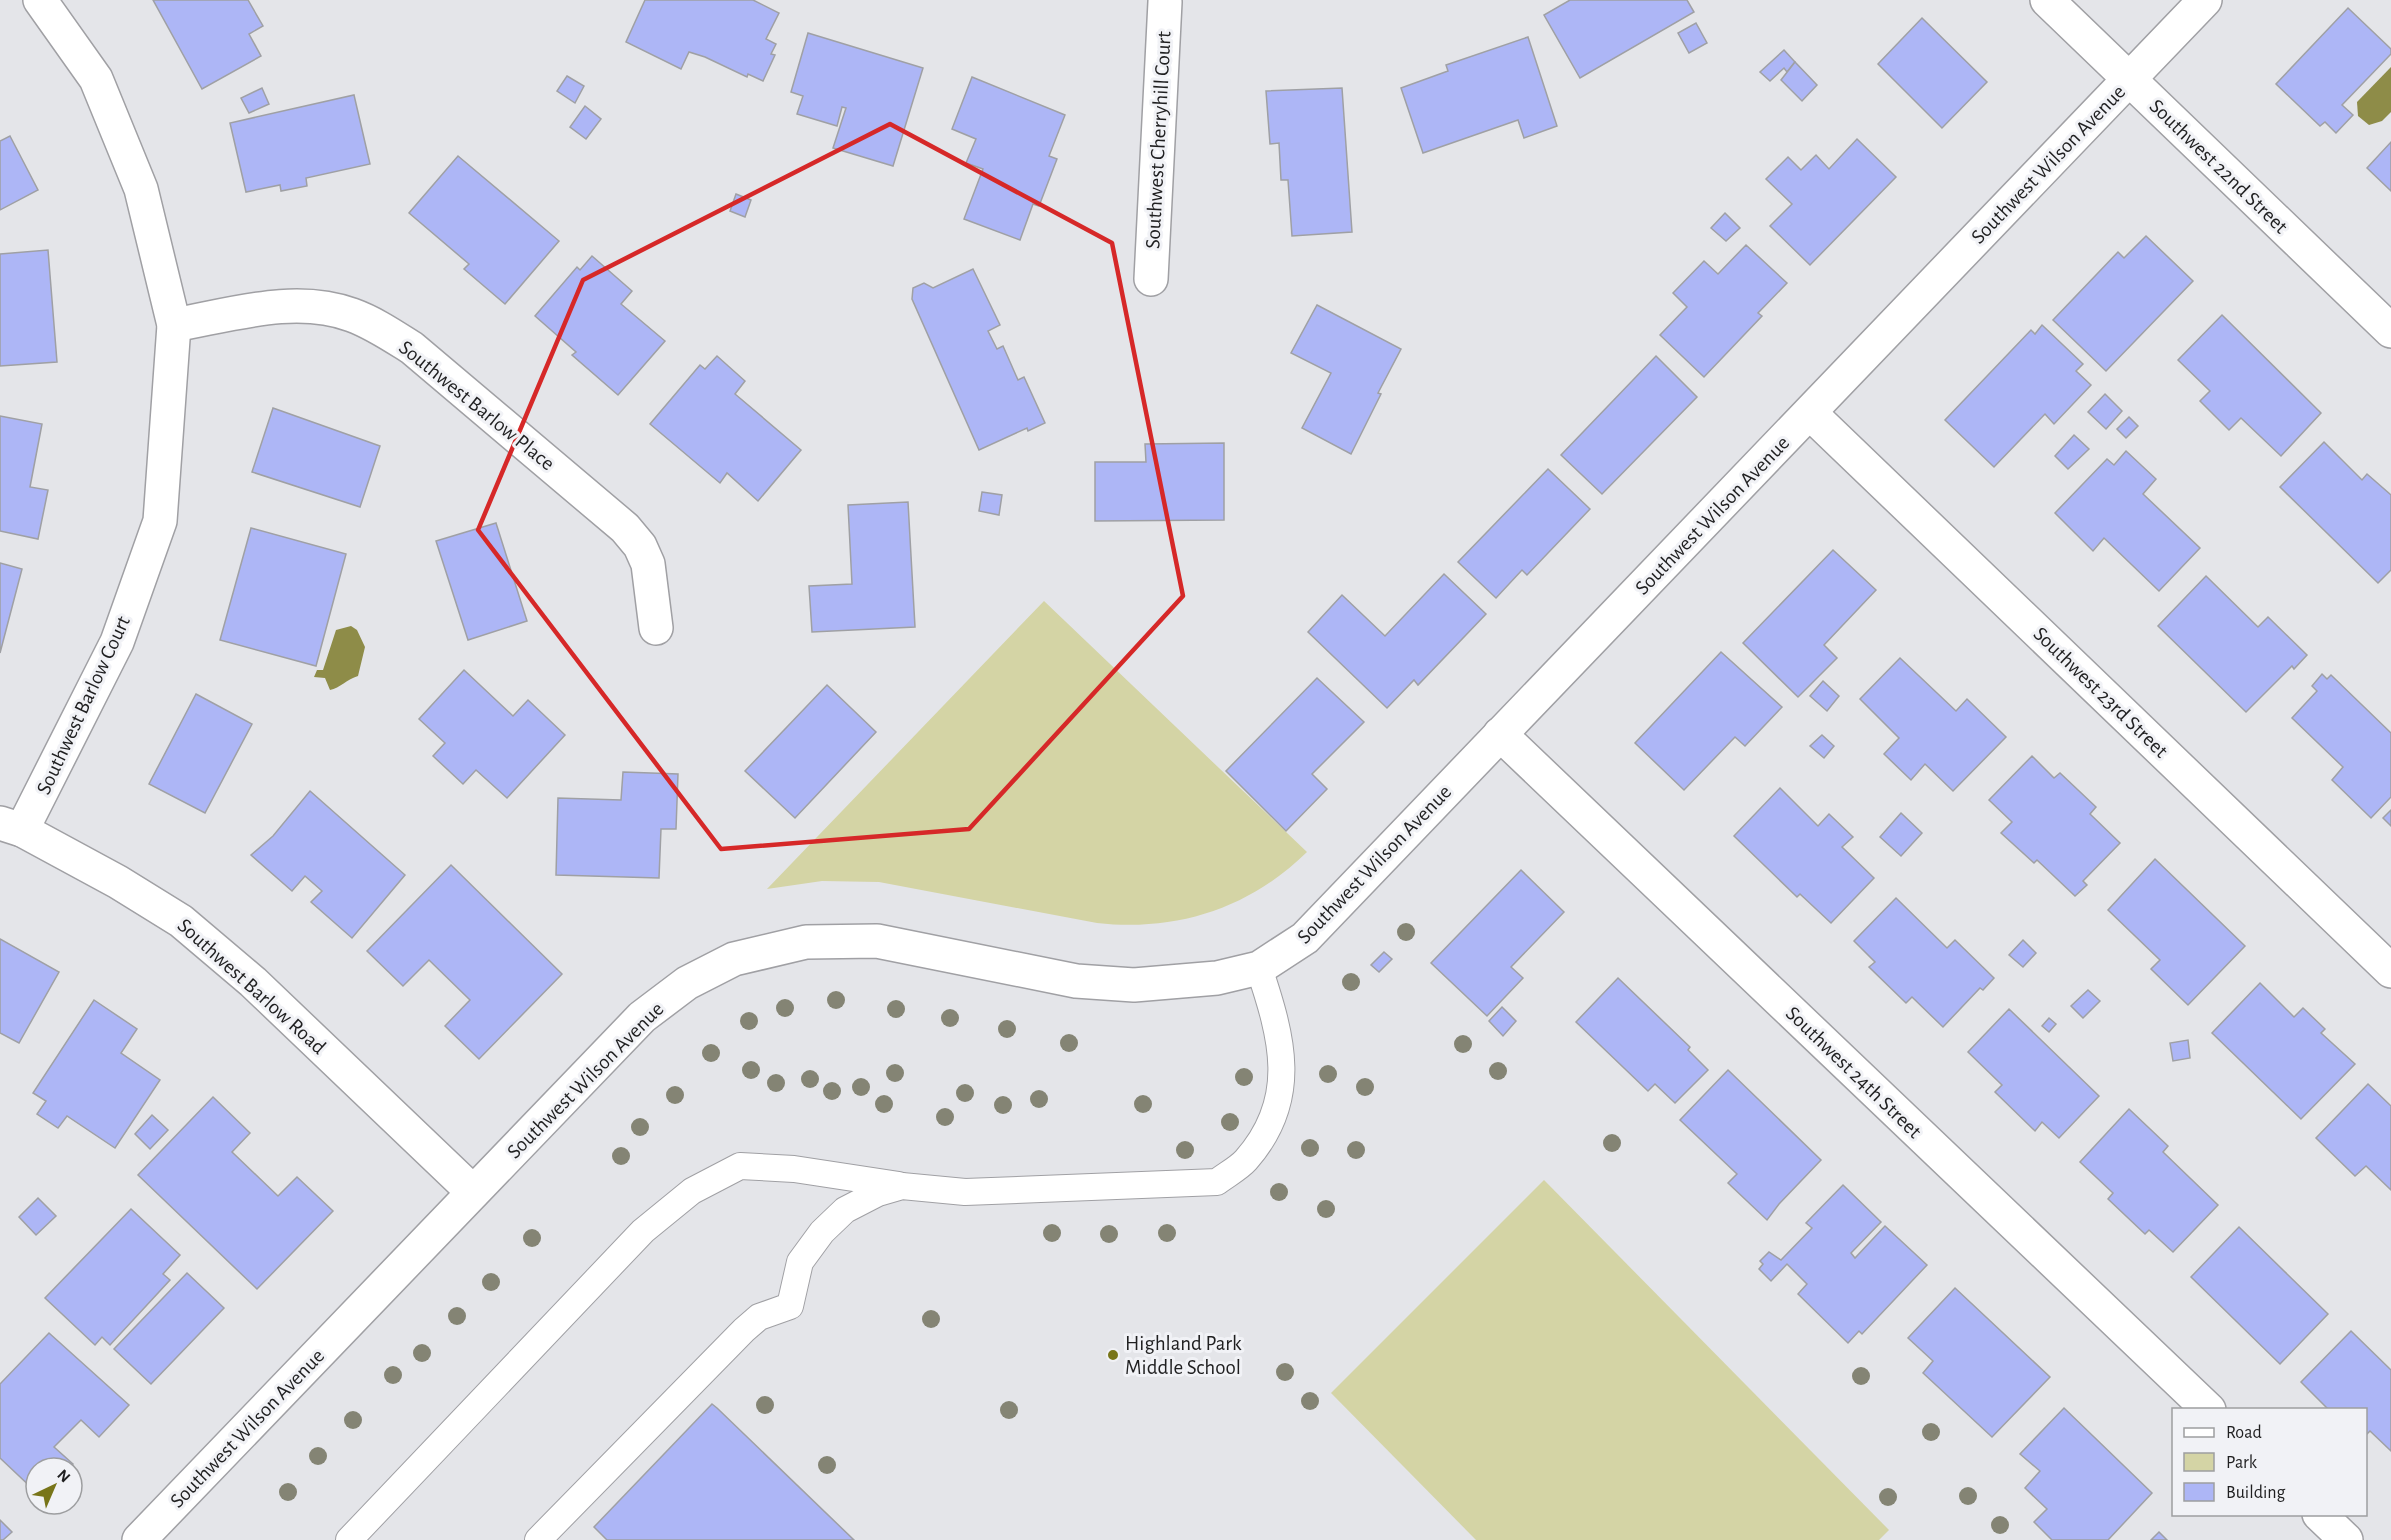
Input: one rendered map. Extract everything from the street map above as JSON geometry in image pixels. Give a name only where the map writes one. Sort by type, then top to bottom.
[{"type":"street","name":"Southwest Barlow Court","points":[[11,826],[117,642],[160,521],[174,325],[141,189],[96,79],[40,0]]},
{"type":"street","name":"Southwest 22nd Street","points":[[2047,0],[2391,331]]},
{"type":"street","name":"Southwest Wilson Avenue","points":[[139,1540],[642,1017],[687,983],[734,959],[806,942],[877,941],[1076,981],[1134,985],[1177,982],[1217,978],[1259,968],[1305,938],[2205,0]]},
{"type":"street","name":"Southwest Cherryhill Court","points":[[1151,279],[1167,1]]},
{"type":"street","name":"Southwest Barlow Place","points":[[174,325],[272,307],[308,306],[350,314],[375,325],[412,348],[633,537],[648,564],[656,628]]},
{"type":"street","name":"Southwest 23rd Street","points":[[1810,413],[2391,971]]},
{"type":"street","name":"Southwest 24th Street","points":[[1500,734],[2207,1408]]},
{"type":"street","name":"Southwest Barlow Road","points":[[11,826],[118,882],[181,921],[253,982],[473,1192]]},
{"type":"street","points":[[2320,1516],[2346,1540]]},
{"type":"lane","points":[[349,1540],[643,1231],[692,1191],[740,1166],[794,1169],[902,1186],[965,1192],[1217,1182],[1245,1161],[1267,1130],[1280,1098],[1281,1054],[1276,1024],[1259,968]]},
{"type":"lane","points":[[538,1540],[744,1330],[759,1317],[790,1306],[800,1262],[822,1232],[845,1210],[878,1193],[902,1186]]},
{"type":"highlighted area","points":[[890,124],[1112,243],[1183,596],[969,829],[721,849],[478,530],[583,280]]},
{"type":"green space","points":[[1044,601],[1307,852],[1261,888],[1237,901],[1211,912],[1156,924],[1097,923],[879,882],[822,881],[767,889]]},
{"type":"green space","points":[[1544,1180],[1889,1530],[1879,1540],[1476,1540],[1331,1393]]},
{"type":"shaded area","points":[[2391,67],[2391,112],[2382,121],[2369,125],[2358,116],[2357,102]]},
{"type":"shaded area","points":[[351,626],[357,630],[365,647],[358,676],[330,690],[325,678],[314,677],[317,670],[323,670],[336,630]]},
{"type":"building","points":[[153,0],[248,0],[263,26],[249,34],[261,56],[202,89]]},
{"type":"building","points":[[645,0],[753,0],[779,13],[766,39],[776,44],[771,54],[775,55],[763,81],[748,74],[747,77],[689,52],[681,69],[626,42]]},
{"type":"building","points":[[1570,0],[1687,0],[1694,12],[1580,78],[1544,15]]},
{"type":"building","points":[[2348,8],[2391,49],[2391,54],[2342,105],[2353,115],[2336,133],[2325,122],[2320,126],[2276,84]]},
{"type":"building","points":[[1922,18],[1987,82],[1942,128],[1878,64]]},
{"type":"building","points":[[1696,23],[1707,43],[1689,53],[1678,33]]},
{"type":"building","points":[[808,33],[923,68],[893,166],[833,148],[846,108],[842,107],[837,126],[797,114],[803,96],[791,92]]},
{"type":"building","points":[[1528,37],[1557,126],[1524,138],[1518,120],[1423,153],[1401,88],[1448,71],[1446,65]]},
{"type":"building","points":[[1784,50],[1795,62],[1787,72],[1784,68],[1770,81],[1760,72]]},
{"type":"building","points":[[1795,62],[1817,85],[1802,101],[1781,80]]},
{"type":"building","points":[[567,76],[584,86],[575,103],[557,91]]},
{"type":"building","points":[[972,77],[1065,115],[1049,156],[1057,159],[1039,206],[1033,204],[1020,240],[964,219],[983,169],[966,163],[976,139],[952,129]]},
{"type":"building","points":[[262,88],[269,104],[249,113],[241,98]]},
{"type":"building","points":[[1342,88],[1352,232],[1292,236],[1288,180],[1281,180],[1279,143],[1270,144],[1266,91]]},
{"type":"building","points":[[354,95],[370,164],[306,178],[307,186],[281,191],[280,185],[246,192],[230,123]]},
{"type":"building","points":[[585,106],[601,119],[586,139],[570,127]]},
{"type":"building","points":[[10,136],[38,190],[0,210],[0,141]]},
{"type":"building","points":[[1857,139],[1896,177],[1810,265],[1770,226],[1792,204],[1766,179],[1788,157],[1801,170],[1816,155],[1829,169]]},
{"type":"building","points":[[2391,142],[2391,191],[2367,168]]},
{"type":"building","points":[[458,156],[559,241],[505,304],[464,269],[469,264],[409,213]]},
{"type":"building","points":[[736,194],[751,200],[745,217],[730,211]]},
{"type":"building","points":[[1725,213],[1740,228],[1726,241],[1711,228]]},
{"type":"building","points":[[2146,236],[2193,281],[2106,371],[2053,320],[2118,252],[2124,258]]},
{"type":"building","points":[[1746,245],[1787,283],[1758,313],[1762,316],[1704,377],[1660,335],[1687,307],[1673,293],[1704,261],[1718,274]]},
{"type":"building","points":[[48,250],[57,362],[0,366],[0,254]]},
{"type":"building","points":[[592,256],[632,291],[621,304],[665,341],[618,395],[572,355],[576,352],[535,316],[577,267],[580,270]]},
{"type":"building","points":[[973,269],[1000,325],[988,331],[997,349],[1003,346],[1018,380],[1024,377],[1045,423],[1028,431],[1027,428],[979,450],[912,299],[913,288],[924,283],[933,288]]},
{"type":"building","points":[[1317,305],[1401,349],[1378,393],[1381,394],[1351,454],[1302,428],[1331,373],[1291,353]]},
{"type":"building","points":[[2222,315],[2321,413],[2281,456],[2241,418],[2229,430],[2200,401],[2210,391],[2178,360]]},
{"type":"building","points":[[2042,325],[2083,364],[2076,371],[2091,385],[2054,424],[2045,414],[1994,467],[1945,420],[2031,330],[2035,334]]},
{"type":"building","points":[[717,356],[745,381],[735,394],[801,450],[758,501],[727,473],[720,483],[650,424],[700,365],[705,369]]},
{"type":"building","points":[[1656,356],[1697,397],[1602,494],[1561,455]]},
{"type":"building","points":[[2105,394],[2122,411],[2106,429],[2088,412]]},
{"type":"building","points":[[273,408],[380,446],[360,507],[252,472]]},
{"type":"building","points":[[0,416],[42,424],[30,487],[48,490],[38,539],[0,531]]},
{"type":"building","points":[[2129,417],[2138,426],[2126,438],[2117,429]]},
{"type":"building","points":[[2074,435],[2089,449],[2068,469],[2055,456]]},
{"type":"building","points":[[2324,442],[2362,480],[2367,474],[2391,495],[2391,570],[2378,583],[2280,487]]},
{"type":"building","points":[[1224,443],[1224,520],[1095,521],[1095,462],[1146,462],[1145,444]]},
{"type":"building","points":[[2126,451],[2156,479],[2143,494],[2200,548],[2159,591],[2104,538],[2093,551],[2055,513],[2107,459],[2114,465]]},
{"type":"building","points":[[1548,469],[1590,509],[1527,575],[1522,570],[1496,598],[1458,562]]},
{"type":"building","points":[[982,492],[1002,495],[999,515],[979,511]]},
{"type":"building","points":[[908,502],[915,627],[812,632],[809,586],[852,584],[848,505]]},
{"type":"building","points":[[496,523],[527,621],[468,640],[436,541]]},
{"type":"building","points":[[251,528],[346,554],[316,666],[220,640]]},
{"type":"building","points":[[1833,550],[1876,590],[1824,645],[1837,658],[1798,697],[1743,643]]},
{"type":"building","points":[[0,563],[22,569],[0,653]]},
{"type":"building","points":[[1444,574],[1486,614],[1418,685],[1414,680],[1387,708],[1308,632],[1342,595],[1385,636]]},
{"type":"building","points":[[2206,576],[2258,627],[2268,617],[2307,655],[2294,669],[2292,666],[2246,712],[2158,626]]},
{"type":"building","points":[[1721,652],[1782,707],[1745,746],[1735,737],[1684,790],[1635,743]]},
{"type":"building","points":[[1900,658],[1956,711],[1967,699],[2006,737],[1953,791],[1925,764],[1911,780],[1884,754],[1899,738],[1860,699]]},
{"type":"building","points":[[464,670],[513,716],[528,700],[565,735],[507,798],[476,770],[463,784],[433,756],[445,743],[419,719]]},
{"type":"building","points":[[2322,674],[2327,679],[2331,675],[2391,733],[2391,797],[2371,818],[2332,780],[2343,767],[2292,718],[2317,691],[2312,686]]},
{"type":"building","points":[[1317,678],[1364,722],[1312,774],[1327,789],[1286,831],[1226,771]]},
{"type":"building","points":[[1823,681],[1839,696],[1827,711],[1810,696]]},
{"type":"building","points":[[827,685],[876,732],[795,818],[745,771]]},
{"type":"building","points":[[196,694],[252,724],[205,813],[149,784]]},
{"type":"building","points":[[1822,735],[1834,746],[1824,758],[1810,746]]},
{"type":"building","points":[[2032,756],[2054,778],[2060,773],[2096,807],[2090,814],[2120,843],[2083,881],[2087,885],[2075,896],[2037,860],[2034,863],[2001,833],[2012,822],[1989,800]]},
{"type":"building","points":[[623,772],[678,774],[676,829],[661,829],[659,878],[556,875],[558,798],[621,800]]},
{"type":"building","points":[[1780,788],[1818,826],[1829,814],[1853,837],[1842,847],[1874,878],[1831,923],[1800,894],[1797,897],[1734,836]]},
{"type":"building","points":[[310,791],[405,875],[352,938],[311,902],[322,891],[305,876],[292,891],[251,855],[273,836]]},
{"type":"building","points":[[2391,810],[2391,826],[2383,818]]},
{"type":"building","points":[[1901,813],[1922,833],[1901,856],[1880,837]]},
{"type":"building","points":[[2155,859],[2245,946],[2188,1005],[2151,969],[2160,960],[2108,910]]},
{"type":"building","points":[[451,865],[562,974],[479,1059],[445,1026],[470,1000],[429,960],[403,986],[367,951]]},
{"type":"building","points":[[1521,870],[1564,912],[1511,967],[1523,978],[1487,1016],[1431,963]]},
{"type":"building","points":[[1896,898],[1947,948],[1955,940],[1994,978],[1983,990],[1980,988],[1943,1027],[1912,997],[1906,1003],[1869,967],[1875,962],[1854,941]]},
{"type":"building","points":[[0,939],[59,972],[19,1043],[0,1033]]},
{"type":"building","points":[[2023,940],[2036,953],[2023,967],[2009,955]]},
{"type":"building","points":[[1384,952],[1392,959],[1379,972],[1371,965]]},
{"type":"building","points":[[1618,978],[1690,1047],[1688,1050],[1708,1070],[1675,1103],[1655,1084],[1648,1091],[1576,1022]]},
{"type":"building","points":[[2260,983],[2294,1017],[2303,1008],[2325,1029],[2321,1033],[2355,1064],[2301,1119],[2212,1033]]},
{"type":"building","points":[[2088,990],[2100,1001],[2083,1018],[2071,1006]]},
{"type":"building","points":[[94,1000],[137,1029],[121,1053],[160,1080],[115,1148],[67,1116],[58,1128],[37,1114],[46,1101],[33,1093]]},
{"type":"building","points":[[1502,1007],[1516,1021],[1503,1036],[1489,1021]]},
{"type":"building","points":[[2009,1009],[2099,1096],[2059,1138],[2042,1122],[2035,1131],[1995,1092],[2002,1085],[1968,1052]]},
{"type":"building","points":[[2049,1018],[2056,1024],[2049,1032],[2042,1026]]},
{"type":"building","points":[[2188,1040],[2190,1058],[2173,1061],[2170,1043]]},
{"type":"building","points":[[1728,1070],[1821,1160],[1767,1220],[1728,1183],[1737,1174],[1680,1120]]},
{"type":"building","points":[[2368,1084],[2391,1106],[2391,1190],[2366,1166],[2355,1176],[2316,1138]]},
{"type":"building","points":[[213,1097],[250,1133],[232,1152],[278,1196],[297,1177],[333,1211],[257,1289],[138,1175]]},
{"type":"building","points":[[2129,1109],[2168,1146],[2163,1152],[2218,1205],[2173,1252],[2149,1230],[2145,1234],[2108,1199],[2113,1193],[2080,1162]]},
{"type":"building","points":[[152,1115],[168,1130],[150,1149],[135,1134]]},
{"type":"building","points":[[1843,1185],[1881,1222],[1851,1253],[1855,1258],[1885,1226],[1927,1265],[1862,1334],[1859,1331],[1848,1343],[1798,1294],[1807,1284],[1787,1264],[1771,1281],[1759,1269],[1763,1264],[1760,1261],[1769,1252],[1781,1260],[1812,1228],[1806,1223]]},
{"type":"building","points":[[38,1198],[56,1216],[36,1235],[19,1217]]},
{"type":"building","points":[[131,1209],[180,1255],[163,1274],[170,1280],[110,1345],[102,1337],[95,1345],[45,1298]]},
{"type":"building","points":[[2239,1227],[2328,1314],[2280,1364],[2191,1277]]},
{"type":"building","points":[[187,1273],[224,1308],[151,1384],[114,1349]]},
{"type":"building","points":[[1955,1288],[2050,1377],[1992,1437],[1923,1373],[1933,1361],[1908,1338]]},
{"type":"building","points":[[2351,1331],[2391,1370],[2391,1451],[2370,1431],[2367,1434],[2367,1408],[2327,1408],[2301,1382]]},
{"type":"building","points":[[49,1333],[129,1405],[99,1437],[81,1420],[54,1447],[64,1456],[24,1456],[24,1481],[0,1458],[0,1384]]},
{"type":"building","points":[[712,1404],[854,1540],[607,1540],[594,1527]]},
{"type":"building","points":[[2064,1408],[2152,1493],[2108,1540],[2052,1540],[2034,1522],[2047,1509],[2025,1488],[2040,1471],[2020,1454]]},
{"type":"building","points":[[0,1520],[12,1532],[3,1540],[0,1540]]},
{"type":"building","points":[[2159,1532],[2167,1540],[2151,1540]]},
{"type":"place","name":"Highland Park Middle School","points":[[1113,1355]]}]
